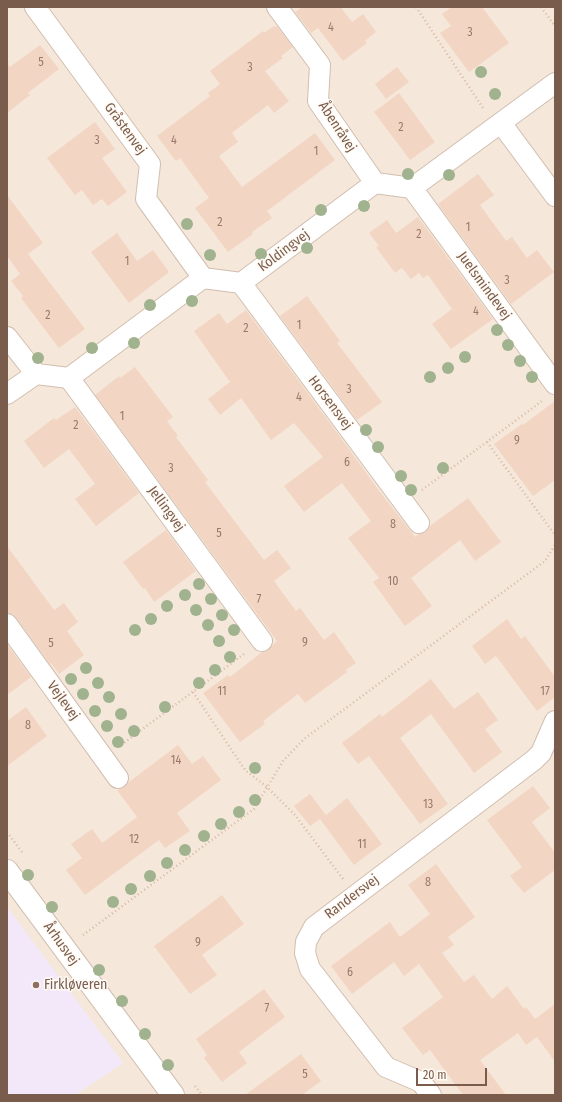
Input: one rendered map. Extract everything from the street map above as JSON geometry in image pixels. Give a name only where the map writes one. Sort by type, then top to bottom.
[{"type":"street","name":"Gråstenvej","points":[[35,7],[150,164],[146,199],[202,278]]},
{"type":"street","name":"Åbenråvej","points":[[277,7],[320,65],[318,101],[375,183]]},
{"type":"street","points":[[375,183],[412,188],[555,83]]},
{"type":"street","points":[[498,125],[555,196]]},
{"type":"street","name":"Koldingvej","points":[[241,283],[375,183]]},
{"type":"street","name":"Juelsmindevej","points":[[412,188],[555,384]]},
{"type":"street","points":[[7,394],[36,374],[69,378],[202,278],[241,283]]},
{"type":"street","name":"Horsensvej","points":[[241,283],[418,523]]},
{"type":"street","points":[[7,337],[36,374]]},
{"type":"street","name":"Jellingvej","points":[[69,378],[262,641]]},
{"type":"street","name":"Vejlevej","points":[[7,624],[118,778]]},
{"type":"street","name":"Randersvej","points":[[431,1095],[421,1082],[386,1067],[310,969],[305,953],[306,942],[314,927],[534,760],[541,753],[555,721]]},
{"type":"street","name":"Århusvej","points":[[7,871],[173,1095]]},
{"type":"path","points":[[416,7],[498,125]]},
{"type":"path","points":[[541,7],[555,26]]},
{"type":"path","points":[[404,504],[543,400]]},
{"type":"path","points":[[487,442],[555,535]]},
{"type":"path","points":[[83,935],[254,809],[283,761],[304,739],[545,561],[555,545]]},
{"type":"path","points":[[104,757],[262,641]]},
{"type":"path","points":[[193,692],[245,770],[267,787],[295,815],[355,895]]},
{"type":"shaded area","points":[[7,7],[555,7],[555,1095],[7,1095]]},
{"type":"shaded area","name":"Firkløveren","points":[[7,907],[123,1063],[75,1095],[7,1095]]},
{"type":"building","points":[[302,7],[345,7],[342,9],[352,22],[363,14],[376,32],[365,41],[367,43],[343,61],[318,28],[311,33],[295,12]]},
{"type":"building","points":[[452,7],[482,7],[509,43],[469,72],[440,33],[451,26],[442,14]]},
{"type":"building","points":[[274,26],[277,26],[293,47],[281,56],[283,58],[265,71],[289,101],[274,113],[268,105],[232,133],[238,142],[219,156],[242,187],[315,133],[335,160],[267,211],[272,218],[228,252],[195,208],[209,198],[180,158],[176,161],[157,136],[210,96],[208,93],[220,84],[210,71],[263,31],[264,33]]},
{"type":"building","points":[[40,45],[59,69],[28,93],[30,95],[7,113],[7,63],[10,67]]},
{"type":"building","points":[[397,67],[409,82],[386,99],[375,84]]},
{"type":"building","points":[[399,93],[435,142],[410,160],[374,112]]},
{"type":"building","points":[[95,122],[115,149],[102,158],[127,192],[108,206],[102,199],[93,205],[82,190],[75,195],[47,158]]},
{"type":"building","points":[[478,174],[494,195],[480,205],[506,241],[512,237],[527,258],[537,250],[554,272],[511,304],[438,204]]},
{"type":"building","points":[[7,195],[43,243],[28,254],[85,329],[59,348],[21,298],[23,296],[11,281],[20,274],[7,256]]},
{"type":"building","points":[[418,217],[493,319],[451,349],[432,324],[452,309],[428,275],[423,278],[419,273],[411,279],[402,268],[395,273],[376,247],[379,246],[369,233],[387,220],[396,233]]},
{"type":"building","points":[[117,233],[137,261],[153,250],[169,272],[129,303],[91,252]]},
{"type":"building","points":[[307,296],[340,341],[337,343],[382,402],[357,420],[280,316]]},
{"type":"building","points":[[246,310],[380,492],[415,537],[426,532],[430,526],[468,498],[501,542],[475,561],[460,540],[411,578],[432,606],[405,626],[373,582],[379,578],[348,538],[371,521],[342,483],[304,512],[284,486],[323,457],[294,423],[271,440],[241,398],[220,415],[208,399],[230,382],[194,331],[219,313],[227,324]]},
{"type":"building","points":[[135,367],[173,417],[167,421],[178,436],[176,437],[208,480],[205,482],[264,560],[277,550],[291,568],[274,581],[296,611],[300,608],[324,640],[334,632],[356,663],[346,670],[347,672],[305,703],[298,694],[263,721],[265,724],[240,742],[203,693],[228,675],[230,677],[262,652],[268,650],[277,641],[95,395],[119,376],[120,378]]},
{"type":"building","points":[[555,401],[555,480],[533,496],[494,444]]},
{"type":"building","points":[[75,407],[139,493],[96,526],[75,499],[95,484],[69,449],[44,468],[24,441],[54,418],[56,420]]},
{"type":"building","points":[[166,530],[196,571],[154,602],[145,588],[143,589],[123,562]]},
{"type":"building","points":[[7,546],[54,610],[64,603],[78,622],[67,631],[84,655],[59,674],[16,617],[7,613]]},
{"type":"building","points":[[507,619],[521,639],[525,636],[555,677],[555,697],[537,711],[496,656],[485,664],[472,646]]},
{"type":"building","points":[[7,644],[31,677],[7,695]]},
{"type":"building","points":[[431,679],[454,709],[478,692],[498,720],[485,729],[502,752],[474,773],[431,714],[400,738],[448,804],[420,824],[369,756],[358,764],[342,743],[380,714],[382,717]]},
{"type":"building","points":[[26,707],[47,736],[7,766],[7,721]]},
{"type":"building","points":[[178,745],[192,764],[203,756],[221,780],[177,813],[190,831],[165,848],[159,840],[85,895],[66,870],[82,858],[71,844],[92,829],[102,843],[137,817],[117,790],[125,787],[129,782]]},
{"type":"building","points":[[533,786],[550,808],[532,822],[555,853],[555,870],[524,893],[510,876],[522,867],[487,820]]},
{"type":"building","points":[[310,794],[326,815],[347,798],[382,844],[354,865],[320,819],[310,826],[294,806]]},
{"type":"building","points":[[436,864],[475,917],[448,937],[454,945],[442,953],[464,982],[474,975],[492,999],[507,986],[524,1009],[526,1007],[535,1019],[555,1004],[555,1062],[537,1037],[526,1045],[518,1033],[480,1060],[506,1095],[463,1095],[430,1050],[423,1055],[402,1028],[443,997],[419,964],[404,976],[394,962],[352,994],[331,966],[390,922],[400,937],[430,914],[408,885]]},
{"type":"building","points":[[222,895],[244,924],[202,955],[217,975],[190,994],[154,946]]},
{"type":"building","points":[[264,989],[285,1017],[239,1052],[247,1063],[222,1082],[204,1058],[207,1055],[196,1039]]},
{"type":"building","points":[[301,1054],[321,1081],[302,1095],[245,1095]]},
{"type":"place","name":"Firkløveren","points":[[36,985]]}]
